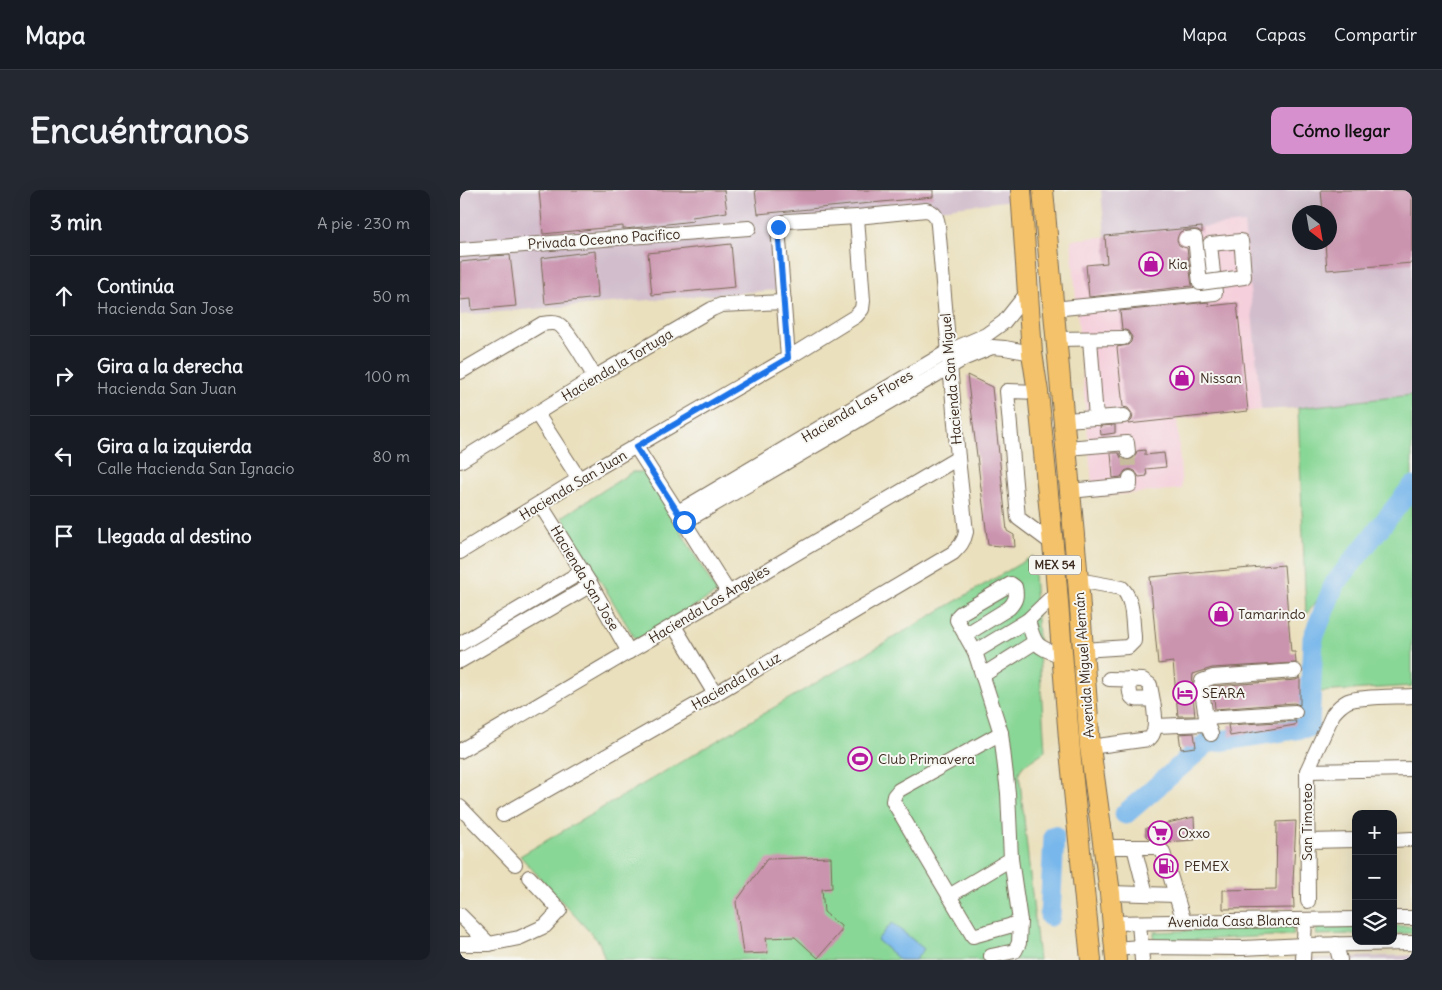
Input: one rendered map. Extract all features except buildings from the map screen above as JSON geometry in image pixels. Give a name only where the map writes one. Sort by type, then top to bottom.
[{"type":"highway","name":"Avenida Miguel Alemán","points":[[1021,190],[1032,353],[1038,392],[1053,544],[1070,751],[1091,960]]},
{"type":"highway","name":"Avenida Miguel Alemán","points":[[1043,190],[1078,580],[1090,747],[1110,893],[1116,955]]},
{"type":"street","name":"Hacienda San Miguel","points":[[857,217],[926,210],[935,214],[937,219],[966,532],[965,539]]},
{"type":"street","points":[[788,358],[778,227],[787,221],[857,217]]},
{"type":"street","name":"Hacienda San Juan","points":[[460,552],[579,479],[788,358],[856,316],[862,309],[863,301],[857,217]]},
{"type":"street","name":"Privada Oceano Pacifico","points":[[460,250],[749,228]]},
{"type":"street","points":[[1053,309],[1215,293],[1210,244],[1242,241],[1244,278],[1200,283],[1195,238],[1186,239]]},
{"type":"street","name":"Hacienda Las Flores","points":[[681,517],[986,335],[1004,322],[1028,292]]},
{"type":"street","name":"Hacienda la Tortuga","points":[[460,461],[595,377],[712,308],[721,305],[784,302]]},
{"type":"street","points":[[460,372],[542,324],[552,323],[559,325],[566,331],[595,377]]},
{"type":"street","points":[[1090,338],[1096,418]]},
{"type":"street","points":[[1056,339],[1123,338]]},
{"type":"street","name":"Hacienda Las Flores","points":[[949,358],[965,358],[992,347],[1032,353]]},
{"type":"street","points":[[1038,392],[1007,391],[1018,518],[1053,544]]},
{"type":"street","points":[[537,414],[579,479]]},
{"type":"street","points":[[1064,420],[1124,416]]},
{"type":"street","points":[[1066,448],[1127,443],[1128,452]]},
{"type":"street","points":[[636,447],[728,592]]},
{"type":"street","name":"Hacienda Los Angeles","points":[[460,751],[958,458]]},
{"type":"street","points":[[1070,491],[1130,485],[1130,478]]},
{"type":"street","name":"Hacienda San Jose","points":[[540,504],[583,571],[629,652]]},
{"type":"street","name":"Hacienda la Luz","points":[[503,815],[715,694],[953,553],[961,546],[965,539]]},
{"type":"street","points":[[460,644],[583,571]]},
{"type":"street","points":[[1078,580],[1122,588],[1130,600],[1134,636],[1134,641],[1128,647],[1083,650]]},
{"type":"street","points":[[460,661],[591,585]]},
{"type":"street","points":[[976,652],[1028,620],[1057,592]]},
{"type":"street","points":[[1028,620],[1035,642],[1046,650],[1062,656]]},
{"type":"street","points":[[674,626],[715,694]]},
{"type":"street","points":[[481,630],[489,644]]},
{"type":"street","points":[[965,635],[976,652],[1001,733],[1008,793],[1011,859],[1020,921],[1019,943],[1014,951],[991,958],[973,936],[893,801],[894,796],[899,790],[1001,733]]},
{"type":"street","points":[[983,675],[1035,642]]},
{"type":"street","points":[[1208,726],[1201,685],[1202,681],[1206,679],[1295,671]]},
{"type":"street","points":[[1090,747],[1149,739],[1154,735],[1155,726],[1150,685],[1143,680],[1109,679]]},
{"type":"street","name":"San Timoteo","points":[[1308,900],[1307,772],[1333,714],[1348,701],[1412,696]]},
{"type":"street","points":[[1155,726],[1208,726],[1295,712]]},
{"type":"street","points":[[1307,772],[1412,769]]},
{"type":"street","points":[[460,807],[515,864]]},
{"type":"street","points":[[1397,840],[1412,839]]},
{"type":"street","points":[[1307,841],[1352,840]]},
{"type":"street","points":[[1103,846],[1157,847],[1163,852],[1184,922]]},
{"type":"street","points":[[1134,847],[1146,894]]},
{"type":"street","points":[[949,896],[1011,859]]},
{"type":"street","points":[[460,944],[489,944],[519,938],[545,926],[560,910],[529,878]]},
{"type":"street","points":[[1110,893],[1176,896]]},
{"type":"street","points":[[460,915],[489,944]]},
{"type":"street","points":[[1397,918],[1412,918]]},
{"type":"street","name":"Avenida Casa Blanca","points":[[1112,923],[1352,919]]},
{"type":"street","points":[[1303,960],[1305,920]]},
{"type":"street","points":[[973,936],[1020,921]]},
{"type":"street","points":[[1139,923],[1141,953]]},
{"type":"street","name":"Avenida Casa Blanca","points":[[1116,955],[1141,953],[1243,954],[1304,945],[1412,943]]},
{"type":"street","points":[[1336,944],[1340,960]]},
{"type":"shaded area","points":[[460,190],[1037,190],[1038,197],[773,229],[776,290],[460,315]]},
{"type":"shaded area","points":[[1101,190],[1412,190],[1412,395],[1298,408],[1261,410],[1244,223],[1105,236]]},
{"type":"shaded area","points":[[1245,222],[1261,410],[1177,419],[1182,489],[1093,497],[1071,240]]},
{"type":"shaded area","points":[[1412,955],[1412,960],[1281,960]]},
{"type":"green space","points":[[1412,395],[1412,476],[1306,615],[1298,408]]},
{"type":"green space","points":[[632,472],[646,472],[717,593],[636,640],[562,517]]},
{"type":"green space","points":[[1412,502],[1412,686],[1319,692],[1319,646],[1333,605],[1344,581]]},
{"type":"green space","name":"Club Primavera","points":[[1033,556],[1045,751],[1023,766],[1019,772],[1039,960],[605,960],[599,942],[520,856]]},
{"type":"green space","points":[[1397,926],[1412,926],[1412,933],[1397,934]]},
{"type":"green space","points":[[1292,927],[1294,935],[1154,942],[1154,932]]},
{"type":"green space","points":[[1317,927],[1352,927],[1352,934],[1316,935]]},
{"type":"water","points":[[892,923],[924,949],[915,960],[900,960],[877,940]]},
{"type":"waterway","points":[[1125,814],[1207,743],[1309,727],[1313,638],[1334,585],[1412,487]]},
{"type":"waterway","points":[[1050,916],[1054,836]]},
{"type":"tunnel","points":[[1128,452],[1130,478]]},
{"type":"place","name":"Kia","points":[[1151,264]]},
{"type":"place","name":"Nissan","points":[[1182,378]]},
{"type":"place","name":"Tamarindo","points":[[1221,614]]},
{"type":"place","name":"SEARA","points":[[1185,693]]},
{"type":"place","name":"Club Primavera","points":[[860,759]]},
{"type":"place","name":"Oxxo","points":[[1160,833]]},
{"type":"place","name":"PEMEX","points":[[1166,866]]},
{"type":"route","points":[[684,522],[636,447],[788,358],[778,227]]}]
